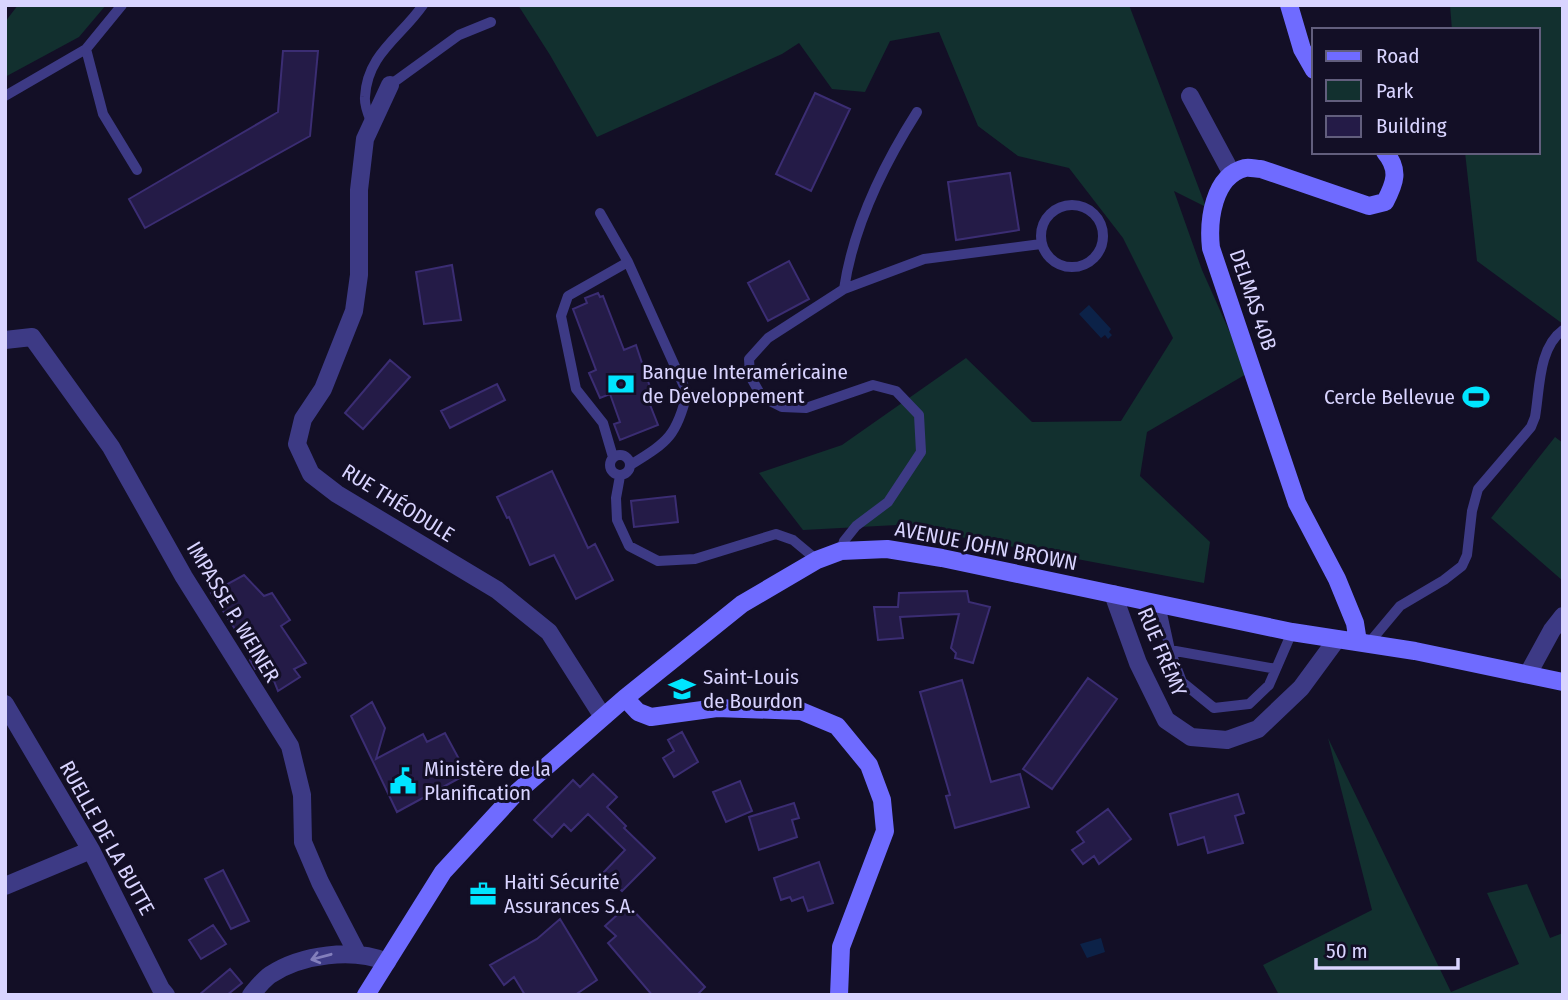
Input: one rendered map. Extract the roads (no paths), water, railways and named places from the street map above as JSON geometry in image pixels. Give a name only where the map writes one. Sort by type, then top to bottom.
[{"type":"main road","points":[[1289,5],[1302,48],[1312,66]]},
{"type":"main road","points":[[1232,174],[1246,167],[1261,169],[1369,206],[1385,202],[1395,182],[1395,167],[1386,154]]},
{"type":"main road","name":"DELMAS 40B","points":[[1232,174],[1219,190],[1214,202],[1209,228],[1211,248],[1297,503],[1337,579],[1363,642]]},
{"type":"main road","name":"AVENUE JOHN BROWN","points":[[366,995],[443,872],[515,794],[625,698],[742,604],[817,560],[841,551],[887,549],[1292,632],[1363,642],[1563,682]]},
{"type":"main road","points":[[625,698],[638,712],[651,717],[717,708],[801,711],[837,726],[869,765],[882,800],[885,831],[841,947],[839,995]]},
{"type":"street","points":[[372,125],[390,85]]},
{"type":"street","points":[[1190,96],[1232,174]]},
{"type":"street","name":"RUE THÉODULE","points":[[372,125],[365,139],[359,190],[359,275],[354,311],[323,389],[303,419],[296,444],[311,474],[337,494],[497,590],[550,632],[603,717]]},
{"type":"street","name":"IMPASSE P. WEINER","points":[[5,340],[32,337],[111,447],[184,577],[290,746],[302,795],[303,842],[320,882],[358,955]]},
{"type":"street","name":"RUE FRÉMY","points":[[1113,594],[1138,663],[1166,720],[1191,737],[1227,740],[1258,729],[1301,688],[1336,639]]},
{"type":"street","points":[[1528,674],[1552,630],[1563,616]]},
{"type":"street","name":"RUELLE DE LA BUTTE","points":[[5,704],[91,849],[166,995]]},
{"type":"street","points":[[5,886],[91,849]]},
{"type":"street","points":[[251,995],[270,975],[330,953],[358,955],[387,962]]},
{"type":"lane","points":[[5,96],[86,49],[122,5]]},
{"type":"lane","points":[[372,125],[364,99],[372,68],[390,40],[423,5]]},
{"type":"lane","points":[[390,85],[459,35],[491,22]]},
{"type":"lane","points":[[86,49],[103,114],[137,170]]},
{"type":"lane","points":[[844,289],[858,231],[896,146],[917,112]]},
{"type":"lane","points":[[1079,205],[1094,213],[1102,226],[1104,241],[1100,253],[1091,263],[1072,269],[1055,264],[1044,252],[1041,244],[1041,228],[1048,216],[1063,206],[1079,205]]},
{"type":"lane","points":[[600,213],[628,261],[687,393],[682,415],[671,436],[632,464],[630,471],[620,476],[614,475],[609,466],[613,457],[603,423],[576,389],[561,316],[568,296],[628,261]]},
{"type":"lane","points":[[841,551],[844,541],[856,526],[888,502],[920,452],[919,415],[896,391],[873,385],[806,408],[782,407],[762,397],[750,376],[749,359],[768,338],[844,289],[924,259],[1041,244]]},
{"type":"lane","points":[[1363,642],[1400,606],[1462,566],[1467,555],[1472,511],[1478,489],[1531,427],[1535,418],[1547,348],[1553,337],[1563,330]]},
{"type":"lane","points":[[613,457],[622,454],[629,458],[632,464]]},
{"type":"lane","points":[[620,476],[615,498],[617,520],[629,546],[658,561],[695,559],[776,534],[793,540],[817,560]]},
{"type":"lane","points":[[1160,604],[1170,650],[1182,682],[1214,708],[1249,704],[1269,685],[1292,632]]},
{"type":"lane","points":[[1170,650],[1276,669]]},
{"type":"water","points":[[1089,305],[1111,329],[1109,332],[1112,335],[1108,339],[1105,335],[1101,338],[1079,314]]},
{"type":"water","points":[[1101,938],[1105,952],[1087,958],[1080,944]]},
{"type":"place","name":"Banque Interaméricaine de Développement","points":[[621,384]]},
{"type":"place","name":"Cercle Bellevue","points":[[1476,397]]},
{"type":"place","name":"Saint-Louis de Bourdon","points":[[682,689]]},
{"type":"place","name":"Ministère de la Planification","points":[[403,781]]},
{"type":"place","name":"Haiti Sécurité Assurances S.A.","points":[[483,894]]}]
